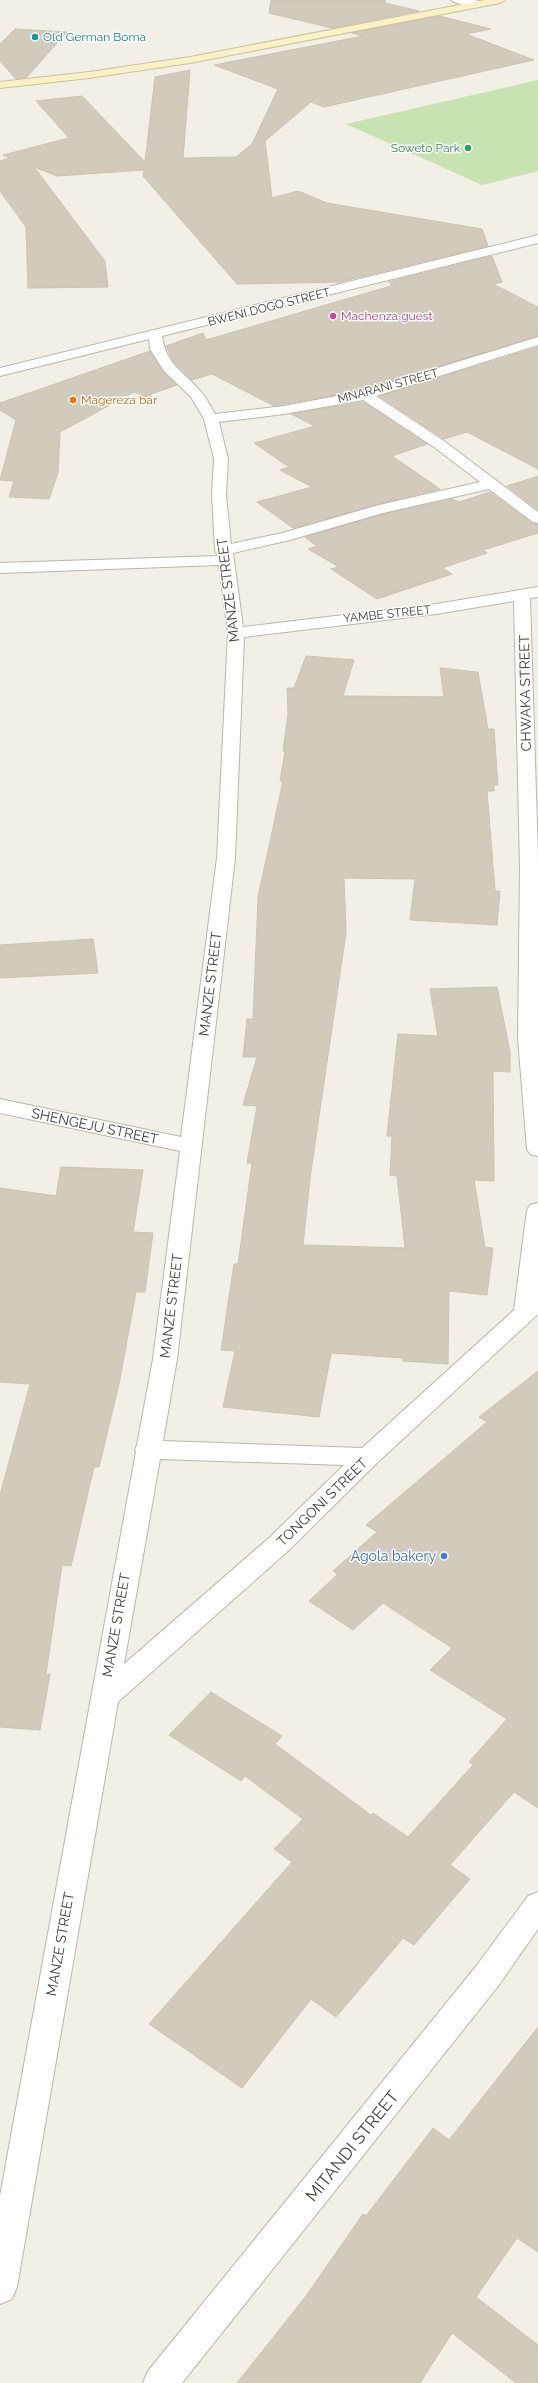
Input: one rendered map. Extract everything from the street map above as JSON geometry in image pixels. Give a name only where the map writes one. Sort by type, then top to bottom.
[{"type":"main road","points":[[0,85],[89,75],[190,60],[500,0]]},
{"type":"street","points":[[456,0],[482,4]]},
{"type":"street","name":"BWENI DOGO STREET","points":[[0,372],[155,336],[538,239]]},
{"type":"street","name":"MANZE STREET","points":[[0,2286],[147,1450],[165,1359],[226,858],[236,633],[224,555],[219,496],[221,459],[212,419],[197,395],[171,371],[157,349],[155,336]]},
{"type":"street","name":"MNARANI STREET","points":[[212,419],[284,410],[365,395],[538,341]]},
{"type":"street","points":[[365,395],[439,444],[538,519]]},
{"type":"street","points":[[0,568],[224,555],[380,508],[491,484]]},
{"type":"street","name":"YAMBE STREET","points":[[236,633],[436,609],[530,594]]},
{"type":"street","name":"CHWAKA STREET","points":[[530,594],[527,1002],[538,1149]]},
{"type":"street","name":"SHENGEJU STREET","points":[[0,1106],[190,1146]]},
{"type":"street","points":[[532,1307],[538,1210]]},
{"type":"street","name":"TONGONI STREET","points":[[103,1699],[279,1544],[368,1457],[532,1307]]},
{"type":"street","points":[[147,1450],[368,1457]]},
{"type":"street","name":"MITANDI STREET","points":[[160,2383],[488,1975],[538,1905]]},
{"type":"green space","name":"Soweto Park","points":[[538,80],[538,171],[482,185],[346,124]]},
{"type":"building","points":[[271,0],[385,0],[385,3],[419,11],[332,28],[269,13]]},
{"type":"building","points":[[439,16],[491,29],[466,34],[534,60],[324,107],[311,102],[265,141],[272,198],[298,191],[327,203],[482,229],[488,246],[340,282],[237,284],[143,176],[144,170],[57,176],[34,167],[105,261],[108,287],[28,288],[26,227],[0,191],[0,161],[10,158],[3,155],[69,138],[36,101],[82,96],[145,162],[155,77],[190,70],[183,158],[236,157],[252,144],[278,89],[214,65],[363,36],[352,33]]},
{"type":"building","points":[[15,29],[67,32],[26,78],[16,79],[0,61],[0,44]]},
{"type":"building","points":[[492,256],[502,282],[493,284],[538,307],[538,336],[363,390],[274,406],[212,374],[192,380],[173,361],[166,346],[203,333],[206,340],[391,286],[391,282],[388,282]]},
{"type":"building","points":[[538,347],[538,469],[467,432],[444,439],[379,396]]},
{"type":"building","points":[[150,351],[163,372],[177,385],[151,394],[151,400],[134,392],[60,432],[58,473],[49,499],[9,497],[14,481],[0,480],[16,420],[0,410],[0,403]]},
{"type":"building","points":[[363,402],[427,444],[392,456],[440,489],[293,528],[257,502],[312,487],[280,470],[289,467],[254,443],[315,426],[291,414]]},
{"type":"building","points":[[538,476],[538,510],[507,486]]},
{"type":"building","points":[[490,492],[532,523],[538,524],[538,533],[483,550],[487,553],[442,568],[452,574],[377,599],[331,569],[339,567],[308,549],[317,546],[305,537],[383,514],[453,499],[459,502]]},
{"type":"building","points":[[306,656],[354,660],[343,696],[444,697],[440,668],[478,672],[488,729],[494,729],[498,785],[494,785],[494,791],[487,791],[495,891],[500,891],[497,925],[410,920],[415,879],[344,878],[346,933],[310,1178],[303,1245],[405,1248],[397,1176],[390,1175],[392,1136],[387,1136],[398,1034],[438,1036],[430,989],[497,987],[510,1052],[510,1072],[493,1071],[494,1181],[474,1180],[485,1247],[493,1248],[487,1295],[449,1291],[448,1364],[403,1361],[403,1358],[331,1353],[319,1417],[223,1407],[235,1351],[221,1350],[234,1264],[238,1264],[252,1163],[247,1163],[257,1106],[243,1105],[257,1057],[243,1057],[247,1019],[253,1019],[258,897],[283,781],[280,781],[285,752],[283,751],[288,714],[287,688],[294,688]]},
{"type":"building","points":[[93,939],[98,973],[0,978],[0,945]]},
{"type":"building","points":[[61,1167],[143,1170],[133,1232],[153,1233],[145,1292],[136,1292],[119,1384],[99,1467],[94,1467],[71,1566],[62,1565],[46,1674],[50,1674],[40,1730],[0,1727],[0,1495],[30,1384],[0,1382],[0,1188],[56,1196]]},
{"type":"building","points":[[538,1371],[538,1808],[514,1792],[450,1865],[470,1879],[414,1945],[403,1938],[336,2017],[311,1999],[242,2088],[149,2024],[292,1862],[274,1849],[303,1819],[245,1776],[241,1781],[169,1735],[211,1692],[282,1736],[275,1744],[371,1815],[373,1813],[408,1837],[473,1765],[469,1762],[507,1719],[430,1670],[452,1648],[383,1603],[353,1630],[309,1601],[338,1574],[333,1571],[377,1532],[366,1525],[487,1422],[479,1417]]},
{"type":"building","points":[[538,2027],[538,2252],[517,2238],[476,2297],[538,2345],[538,2383],[516,2383],[452,2333],[420,2383],[237,2383],[306,2296],[363,2214],[366,2216],[433,2128],[449,2140]]},
{"type":"place","name":"Old German Boma","points":[[35,37]]},
{"type":"place","name":"Soweto Park","points":[[468,148]]},
{"type":"place","name":"Machenza guest","points":[[333,316]]},
{"type":"place","name":"Magereza bar","points":[[73,400]]},
{"type":"place","name":"Agola bakery","points":[[444,1556]]}]
